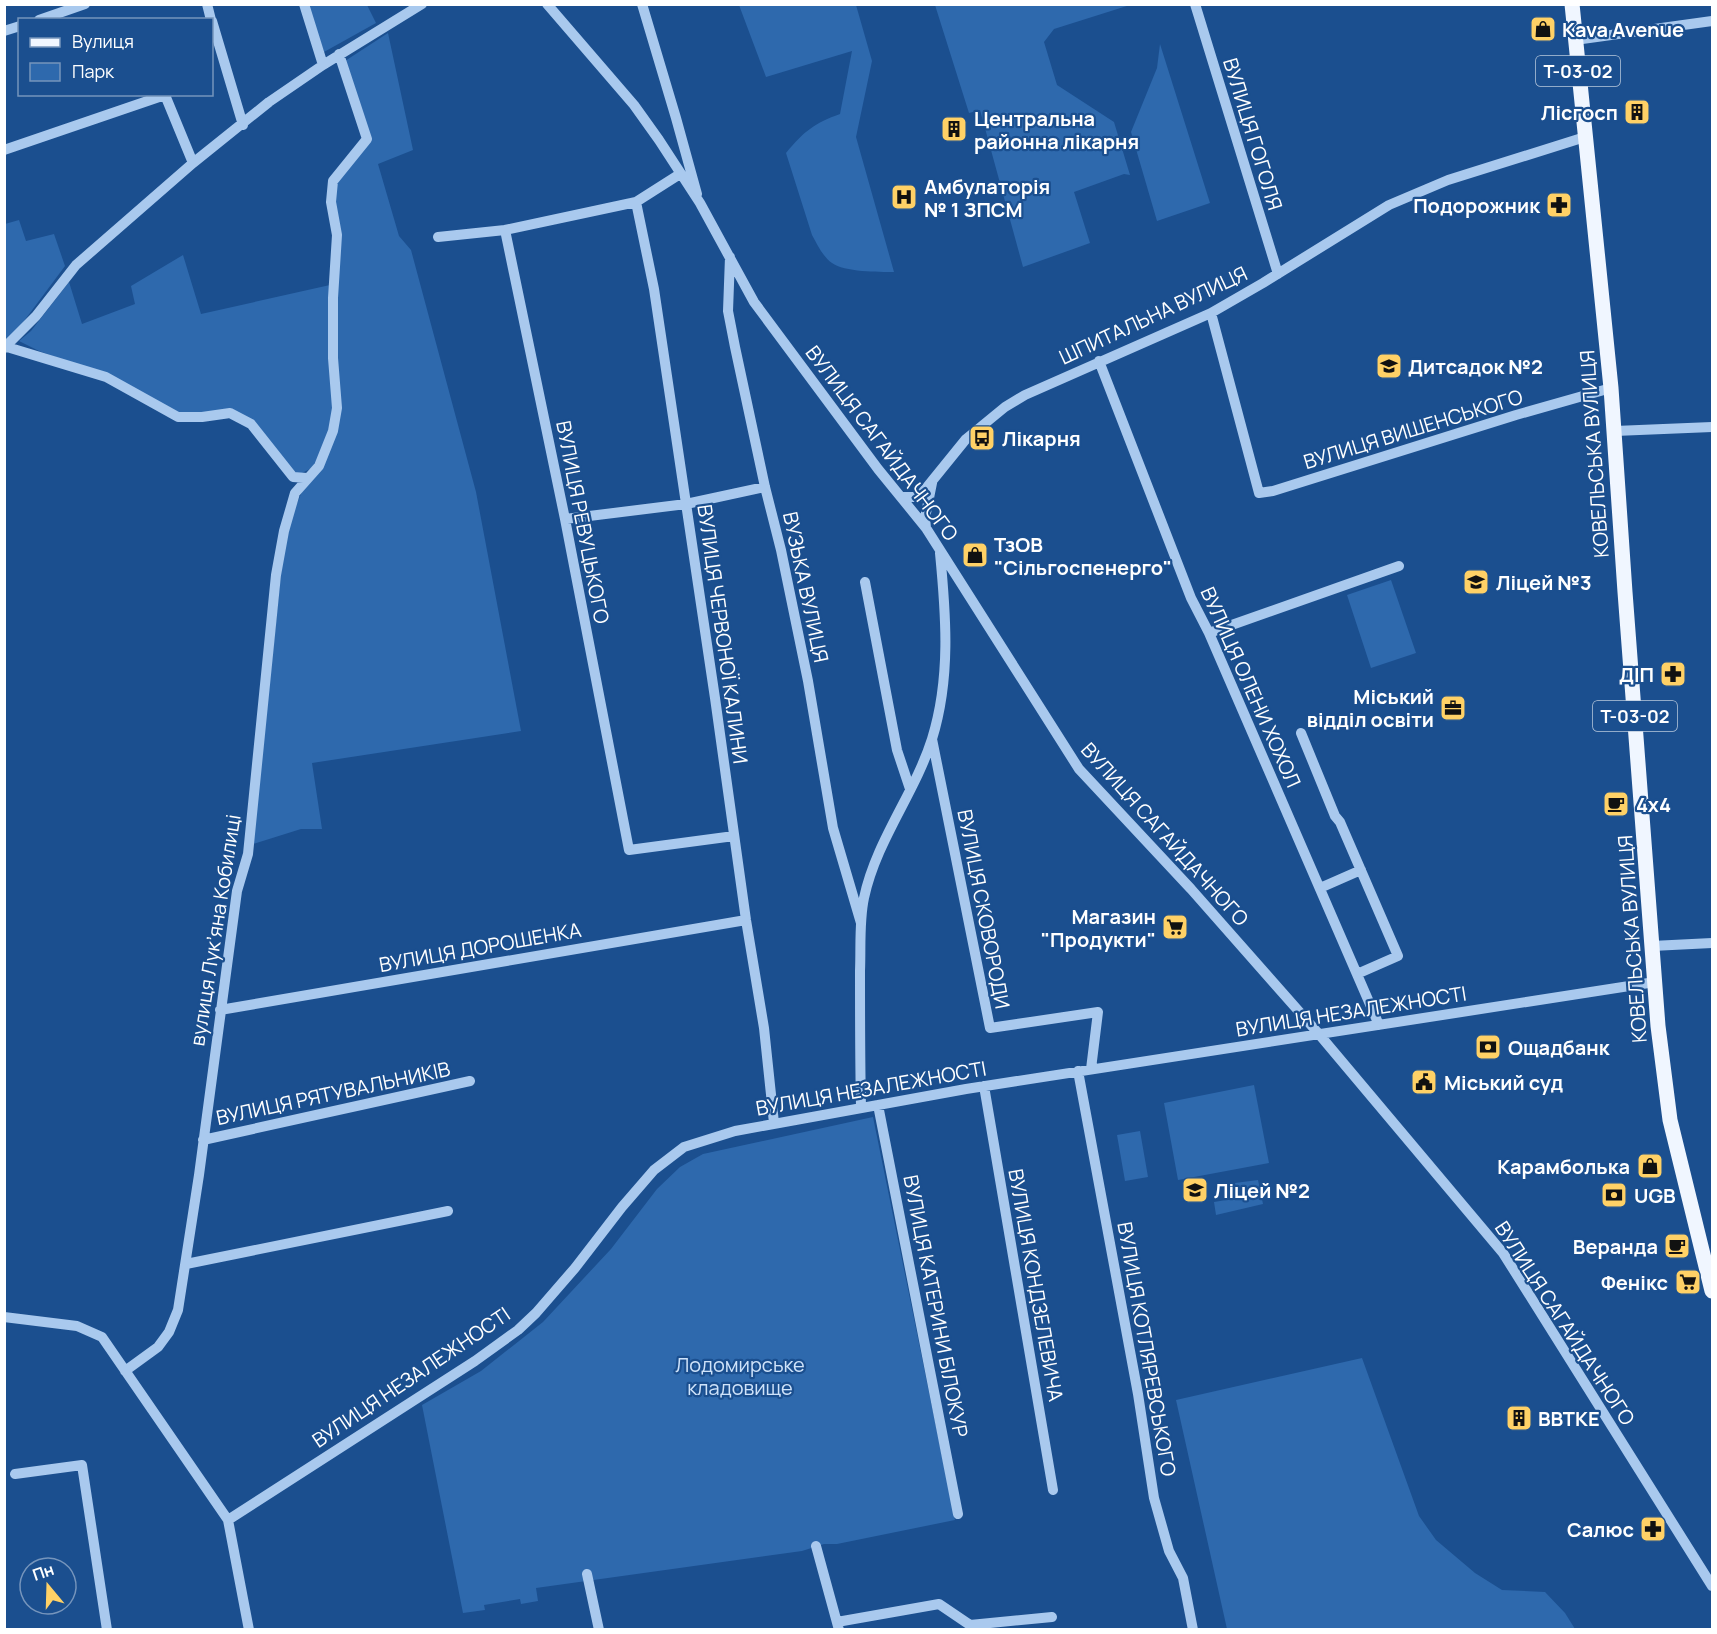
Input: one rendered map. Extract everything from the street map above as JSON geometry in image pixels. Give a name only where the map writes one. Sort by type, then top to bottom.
[{"type":"main road","name":"КОВЕЛЬСЬКА ВУЛИЦЯ","points":[[1572,4],[1615,431],[1654,982],[1670,1120],[1713,1291]]},
{"type":"street","points":[[45,18],[85,4]]},
{"type":"street","points":[[304,4],[323,65]]},
{"type":"street","points":[[6,348],[36,316],[76,265],[193,163],[269,102],[339,54],[422,4]]},
{"type":"street","name":"ВУЛИЦЯ САГАЙДАЧНОГО","points":[[547,4],[634,105],[659,140],[700,203],[754,302],[878,469],[926,528],[1079,769],[1191,889],[1318,1033],[1503,1253],[1713,1586]]},
{"type":"street","points":[[642,4],[700,203]]},
{"type":"street","name":"ВУЛИЦЯ ГОГОЛЯ","points":[[1195,4],[1278,274]]},
{"type":"street","points":[[1575,40],[1713,21]]},
{"type":"street","points":[[213,27],[243,125]]},
{"type":"street","name":"вулиця Лукʼяна Кобилиці","points":[[125,1371],[158,1347],[169,1332],[178,1310],[237,891],[248,854],[278,568],[284,531],[295,493],[319,466],[333,431],[337,408],[333,348],[333,298],[337,235],[331,202],[333,181],[367,139],[339,54]]},
{"type":"street","points":[[4,150],[162,96]]},
{"type":"street","points":[[165,96],[193,163]]},
{"type":"street","points":[[659,140],[668,143],[681,137]]},
{"type":"street","name":"ШПИТАЛЬНА ВУЛИЦЯ","points":[[926,528],[925,518],[933,483],[966,439],[1005,406],[1047,384],[1211,312],[1278,274],[1389,205],[1448,180],[1585,137]]},
{"type":"street","points":[[438,237],[505,230],[636,202],[680,174]]},
{"type":"street","name":"ВУЛИЦЯ ЧЕРВОНОЇ КАЛИНИ","points":[[636,202],[654,289],[716,698],[746,920],[764,1028],[774,1123]]},
{"type":"street","name":"ВУЛИЦЯ РЕВУЦЬКОГО","points":[[505,230],[565,519],[629,850],[734,836]]},
{"type":"street","name":"ВУЗЬКА ВУЛИЦЯ","points":[[730,257],[728,311],[808,681],[833,828],[861,923]]},
{"type":"street","name":"ВУЛИЦЯ ВИШЕНСЬКОГО","points":[[1211,312],[1259,493],[1611,388]]},
{"type":"street","points":[[6,348],[24,351],[106,376],[178,417],[202,417],[230,413],[251,424],[293,477],[307,478]]},
{"type":"street","name":"ВУЛИЦЯ ОЛЕНИ ХОХОЛ","points":[[1099,361],[1191,598],[1209,633],[1379,1024]]},
{"type":"street","points":[[1615,431],[1713,427]]},
{"type":"street","points":[[902,497],[919,497],[933,483]]},
{"type":"street","points":[[565,519],[686,504],[765,487]]},
{"type":"street","points":[[861,1107],[859,1036],[861,923],[864,898],[873,867],[932,739],[944,680],[946,646],[940,552]]},
{"type":"street","points":[[1209,633],[1399,566]]},
{"type":"street","points":[[865,582],[897,750],[910,789]]},
{"type":"street","points":[[1301,734],[1398,956],[1357,974]]},
{"type":"street","name":"ВУЛИЦЯ СКОВОРОДИ","points":[[932,739],[990,1028],[1098,1012],[1091,1069]]},
{"type":"street","points":[[1320,888],[1361,870]]},
{"type":"street","name":"ВУЛИЦЯ ДОРОШЕНКА","points":[[220,1010],[746,920]]},
{"type":"street","points":[[1652,946],[1713,944]]},
{"type":"street","name":"ВУЛИЦЯ НЕЗАЛЕЖНОСТІ","points":[[228,1520],[475,1361],[518,1330],[575,1268],[654,1170],[684,1147],[735,1131],[774,1123],[984,1086],[1654,982]]},
{"type":"street","name":"ВУЛИЦЯ КОТЛЯРЕВСЬКОГО","points":[[1078,1071],[1138,1394],[1154,1498],[1169,1551],[1182,1578],[1193,1629]]},
{"type":"street","name":"ВУЛИЦЯ РЯТУВАЛЬНИКІВ","points":[[203,1140],[470,1081]]},
{"type":"street","name":"ВУЛИЦЯ КОНДЗЕЛЕВИЧА","points":[[984,1086],[1053,1490]]},
{"type":"street","name":"ВУЛИЦЯ КАТЕРИНИ БІЛОКУР","points":[[878,1105],[958,1514]]},
{"type":"street","points":[[186,1264],[448,1211]]},
{"type":"street","points":[[4,1317],[76,1326],[102,1337],[228,1520],[249,1629]]},
{"type":"street","points":[[15,1474],[82,1465],[107,1629]]},
{"type":"street","points":[[816,1546],[838,1626],[939,1604],[970,1625],[1052,1617]]},
{"type":"street","points":[[587,1574],[599,1629]]},
{"type":"green space","points":[[308,5],[367,5],[376,23],[324,52]]},
{"type":"green space","points":[[739,5],[856,5],[872,61],[856,137],[894,272],[845,268],[837,266],[826,257],[812,235],[786,153],[810,129],[840,114],[852,51],[766,77]]},
{"type":"green space","points":[[935,5],[1130,5],[1054,29],[1044,42],[1057,85],[1114,122],[1130,175],[1124,174],[1074,192],[1090,243],[1023,267],[980,110],[969,113]]},
{"type":"green space","points":[[388,33],[413,150],[378,164],[399,236],[411,250],[476,492],[521,731],[312,763],[322,829],[301,829],[253,844],[284,544],[292,515],[312,468],[294,474],[270,443],[229,412],[178,414],[120,380],[39,351],[19,341],[31,331],[69,282],[82,324],[135,304],[131,286],[183,255],[201,314],[330,285],[335,182],[369,140],[345,61]]},
{"type":"green space","points":[[1160,44],[1210,203],[1157,221],[1131,132],[1157,68]]},
{"type":"green space","points":[[19,220],[26,241],[54,234],[65,266],[21,325],[5,342],[5,224]]},
{"type":"green space","points":[[1391,580],[1416,653],[1371,668],[1347,595]]},
{"type":"green space","points":[[1254,1085],[1269,1163],[1178,1180],[1164,1103]]},
{"type":"green space","name":"Лодомирське кладовище","points":[[873,1117],[955,1520],[837,1544],[824,1544],[802,1551],[536,1588],[538,1601],[521,1604],[520,1599],[484,1605],[485,1610],[463,1613],[422,1405],[481,1371],[543,1322],[611,1249],[657,1189],[680,1167],[703,1154]]},
{"type":"green space","points":[[1140,1131],[1148,1177],[1125,1181],[1117,1135]]},
{"type":"green space","points":[[1258,1180],[1263,1204],[1216,1215],[1214,1202],[1238,1198],[1235,1183]]},
{"type":"green space","points":[[1362,1358],[1419,1516],[1436,1540],[1475,1573],[1502,1590],[1545,1592],[1565,1613],[1575,1629],[1227,1629],[1176,1400]]},
{"type":"place","name":"Kava Avenue","points":[[1543,29]]},
{"type":"place","name":"Лісгосп","points":[[1637,112]]},
{"type":"place","name":"Центральна районна лікарня","points":[[954,129]]},
{"type":"place","name":"Амбулаторія № 1 ЗПСМ","points":[[904,197]]},
{"type":"place","name":"Подорожник","points":[[1559,205]]},
{"type":"place","name":"Дитсадок №2","points":[[1389,366]]},
{"type":"place","name":"Лікарня","points":[[982,438]]},
{"type":"place","name":"ТзОВ \"Сільгоспенерго\"","points":[[975,555]]},
{"type":"place","name":"Ліцей №3","points":[[1476,582]]},
{"type":"place","name":"ДІП","points":[[1673,674]]},
{"type":"place","name":"Міський відділ освіти","points":[[1453,708]]},
{"type":"place","name":"4x4","points":[[1616,804]]},
{"type":"place","name":"Магазин \"Продукти\"","points":[[1175,927]]},
{"type":"place","name":"Ощадбанк","points":[[1488,1047]]},
{"type":"place","name":"Міський суд","points":[[1424,1082]]},
{"type":"place","name":"Карамболька","points":[[1650,1166]]},
{"type":"place","name":"Ліцей №2","points":[[1195,1190]]},
{"type":"place","name":"UGB","points":[[1614,1195]]},
{"type":"place","name":"Веранда","points":[[1677,1246]]},
{"type":"place","name":"Фенікс","points":[[1688,1282]]},
{"type":"place","name":"ВВТКЕ","points":[[1519,1418]]},
{"type":"place","name":"Салюс","points":[[1653,1529]]}]
